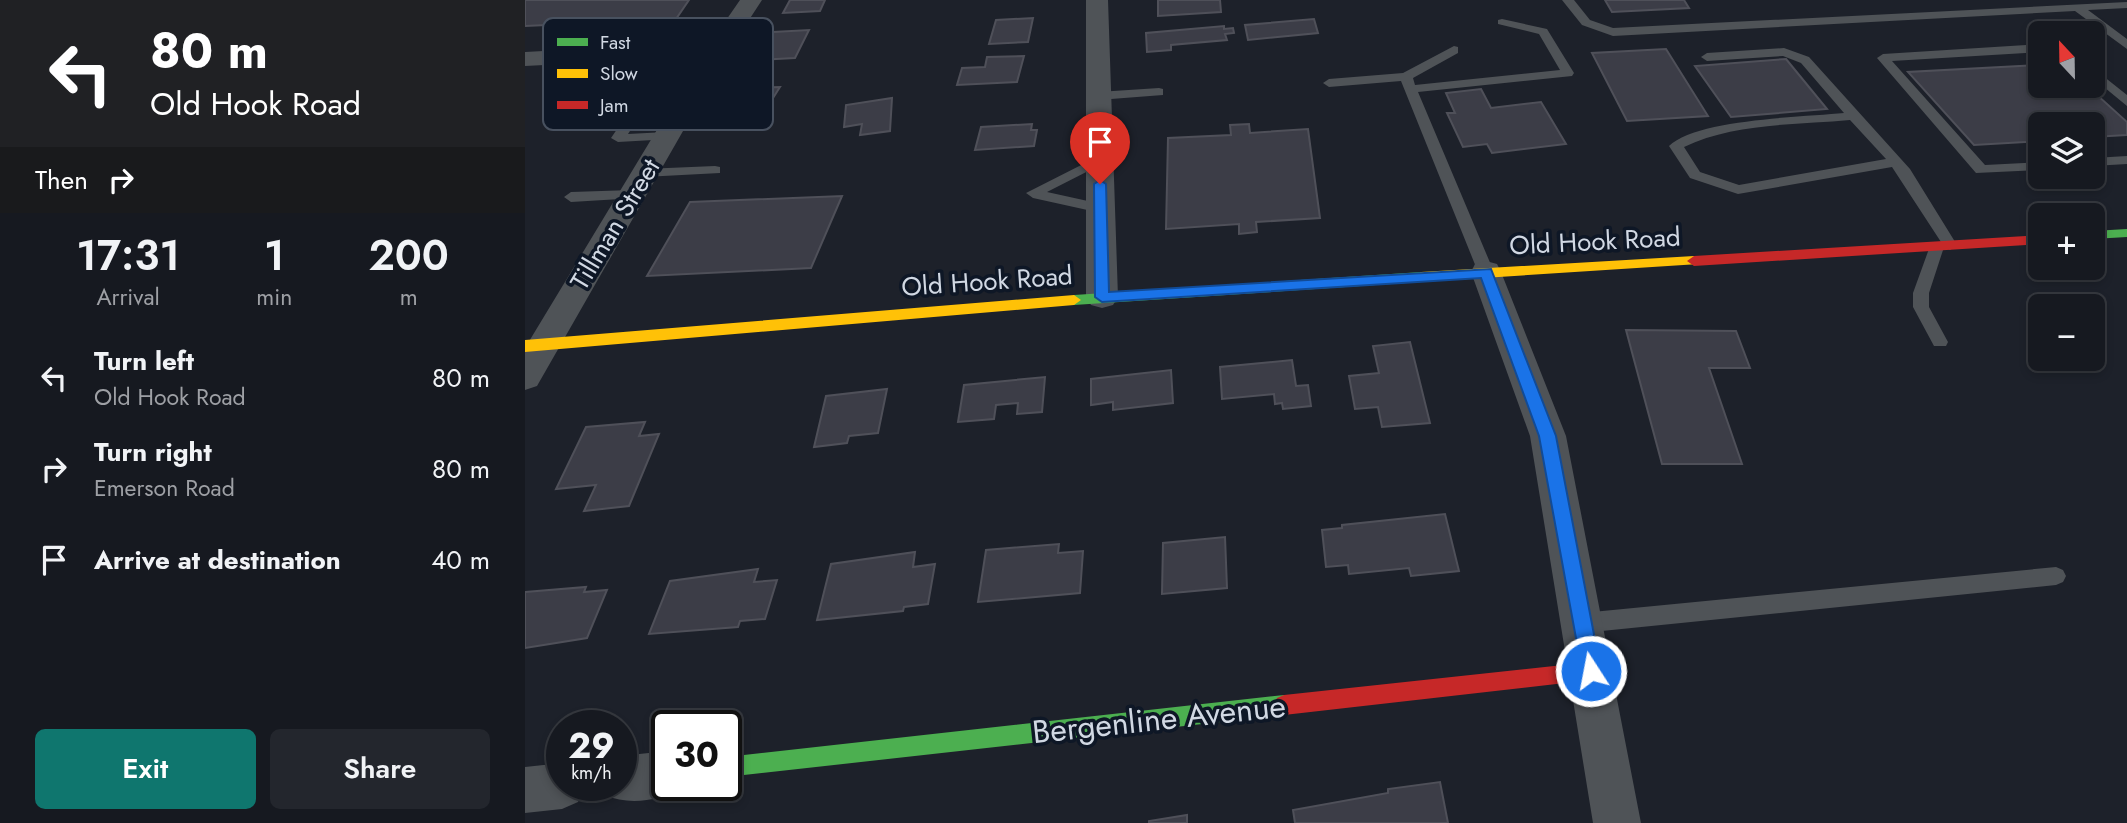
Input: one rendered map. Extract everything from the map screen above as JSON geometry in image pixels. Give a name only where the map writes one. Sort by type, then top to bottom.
[{"type":"main road","points":[[2105,234],[2127,233]]},
{"type":"main road","name":"Old Hook Road","points":[[534,345],[860,314],[1486,272],[2028,240]]},
{"type":"main road","name":"Bergenline Avenue","points":[[742,765],[1591,671]]},
{"type":"street","name":"Tillman Street","points":[[739,18],[751,0]]},
{"type":"street","points":[[1097,0],[1102,297]]},
{"type":"street","points":[[525,60],[543,59]]},
{"type":"street","name":"Tillman Street","points":[[525,377],[534,345],[671,130]]},
{"type":"street","points":[[1486,272],[1548,436],[1617,823]]},
{"type":"street","points":[[525,790],[546,788]]},
{"type":"lane","points":[[1568,0],[1581,21],[1592,29],[1613,32],[2127,5]]},
{"type":"lane","points":[[2078,8],[2127,45]]},
{"type":"lane","points":[[1329,83],[1408,83],[1568,73],[1543,31],[1502,22]]},
{"type":"lane","points":[[2028,49],[1883,58],[1981,170],[2028,167]]},
{"type":"lane","points":[[1408,83],[1454,50]]},
{"type":"lane","points":[[1707,57],[1784,52],[1805,60],[1905,172],[1943,245],[1921,293],[1921,307],[1940,342]]},
{"type":"lane","points":[[1408,83],[1486,272]]},
{"type":"lane","points":[[2105,83],[2127,102]]},
{"type":"lane","points":[[1098,96],[1159,92]]},
{"type":"lane","points":[[1853,116],[1719,131],[1686,139],[1676,146],[1695,175],[1738,190],[1895,162]]},
{"type":"lane","points":[[623,130],[618,138],[667,136]]},
{"type":"lane","points":[[1100,160],[1033,193],[1101,208]]},
{"type":"lane","points":[[2105,161],[2127,160]]},
{"type":"lane","points":[[571,197],[715,170]]},
{"type":"lane","points":[[1582,623],[2056,576]]},
{"type":"building","points":[[525,0],[689,0],[677,18],[543,18],[543,25],[525,26]]},
{"type":"building","points":[[790,0],[825,0],[820,11],[783,13]]},
{"type":"building","points":[[1158,0],[1220,0],[1221,12],[1158,16]]},
{"type":"building","points":[[1605,0],[1684,0],[1689,8],[1612,12]]},
{"type":"building","points":[[1033,18],[1028,42],[989,44],[996,20]]},
{"type":"building","points":[[1314,19],[1318,33],[1248,40],[1245,25]]},
{"type":"building","points":[[1224,26],[1224,29],[1233,28],[1234,33],[1225,34],[1227,40],[1171,45],[1171,50],[1147,52],[1146,33]]},
{"type":"building","points":[[809,30],[795,58],[773,59],[773,32]]},
{"type":"building","points":[[1666,49],[1708,116],[1627,121],[1592,53]]},
{"type":"building","points":[[1024,56],[1017,82],[957,85],[962,68],[985,67],[987,57]]},
{"type":"building","points":[[1786,59],[1827,109],[1731,117],[1695,66]]},
{"type":"building","points":[[2028,66],[2028,98],[2100,98],[2127,122],[2127,135],[2105,136],[2105,112],[2028,112],[2028,142],[1974,145],[1908,72]]},
{"type":"building","points":[[773,87],[780,87],[773,98]]},
{"type":"building","points":[[1481,89],[1491,108],[1541,102],[1566,144],[1492,153],[1487,144],[1463,147],[1447,113],[1455,113],[1446,93]]},
{"type":"building","points":[[892,98],[890,131],[860,135],[862,124],[844,127],[846,105]]},
{"type":"building","points":[[1032,124],[1031,130],[1037,130],[1034,146],[975,150],[981,127]]},
{"type":"building","points":[[1249,124],[1250,133],[1308,129],[1320,218],[1256,222],[1257,232],[1239,234],[1239,224],[1166,229],[1168,138],[1231,135],[1230,125]]},
{"type":"building","points":[[842,196],[811,268],[647,276],[690,202]]},
{"type":"building","points":[[1626,330],[1736,331],[1750,368],[1709,368],[1742,464],[1662,464]]},
{"type":"building","points":[[1410,342],[1430,423],[1382,427],[1378,407],[1355,409],[1349,376],[1379,373],[1373,346]]},
{"type":"building","points":[[1292,360],[1296,386],[1308,385],[1311,406],[1283,409],[1282,403],[1275,404],[1274,394],[1222,399],[1220,367]]},
{"type":"building","points":[[1171,370],[1173,403],[1113,410],[1113,402],[1091,405],[1091,379]]},
{"type":"building","points":[[1045,377],[1042,412],[1017,414],[1018,403],[996,405],[994,419],[958,422],[964,385]]},
{"type":"building","points":[[887,389],[878,433],[849,436],[847,443],[814,447],[826,396]]},
{"type":"building","points":[[645,422],[639,436],[659,434],[629,506],[584,511],[596,485],[556,489],[586,427]]},
{"type":"building","points":[[1445,514],[1459,571],[1411,576],[1409,568],[1349,574],[1348,565],[1326,567],[1322,530],[1342,528],[1342,525]]},
{"type":"building","points":[[1225,537],[1227,588],[1162,594],[1163,543]]},
{"type":"building","points":[[1059,544],[1058,553],[1083,551],[1080,593],[978,602],[986,550]]},
{"type":"building","points":[[915,552],[913,567],[935,564],[928,604],[904,607],[903,611],[817,620],[831,564]]},
{"type":"building","points":[[758,569],[754,582],[777,580],[765,619],[740,621],[738,627],[649,634],[670,581]]},
{"type":"building","points":[[586,587],[584,592],[607,590],[587,638],[525,648],[525,592]]},
{"type":"building","points":[[1440,782],[1448,823],[1295,823],[1293,810],[1388,793],[1388,789]]},
{"type":"building","points":[[1187,815],[1187,823],[1149,823],[1149,821]]},
{"type":"traffic: fast","points":[[2105,234],[2127,233]]},
{"type":"traffic: fast","points":[[1074,300],[1421,277]]},
{"type":"traffic: fast","points":[[742,765],[1284,705]]},
{"type":"traffic: slow","points":[[1421,277],[1694,261]]},
{"type":"traffic: slow","points":[[525,346],[1074,300]]},
{"type":"traffic: jam","points":[[1694,261],[2028,240]]},
{"type":"traffic: jam","points":[[1284,705],[1591,671]]},
{"type":"route","points":[[1100,184],[1102,297],[1486,272],[1548,436],[1591,671]]}]
